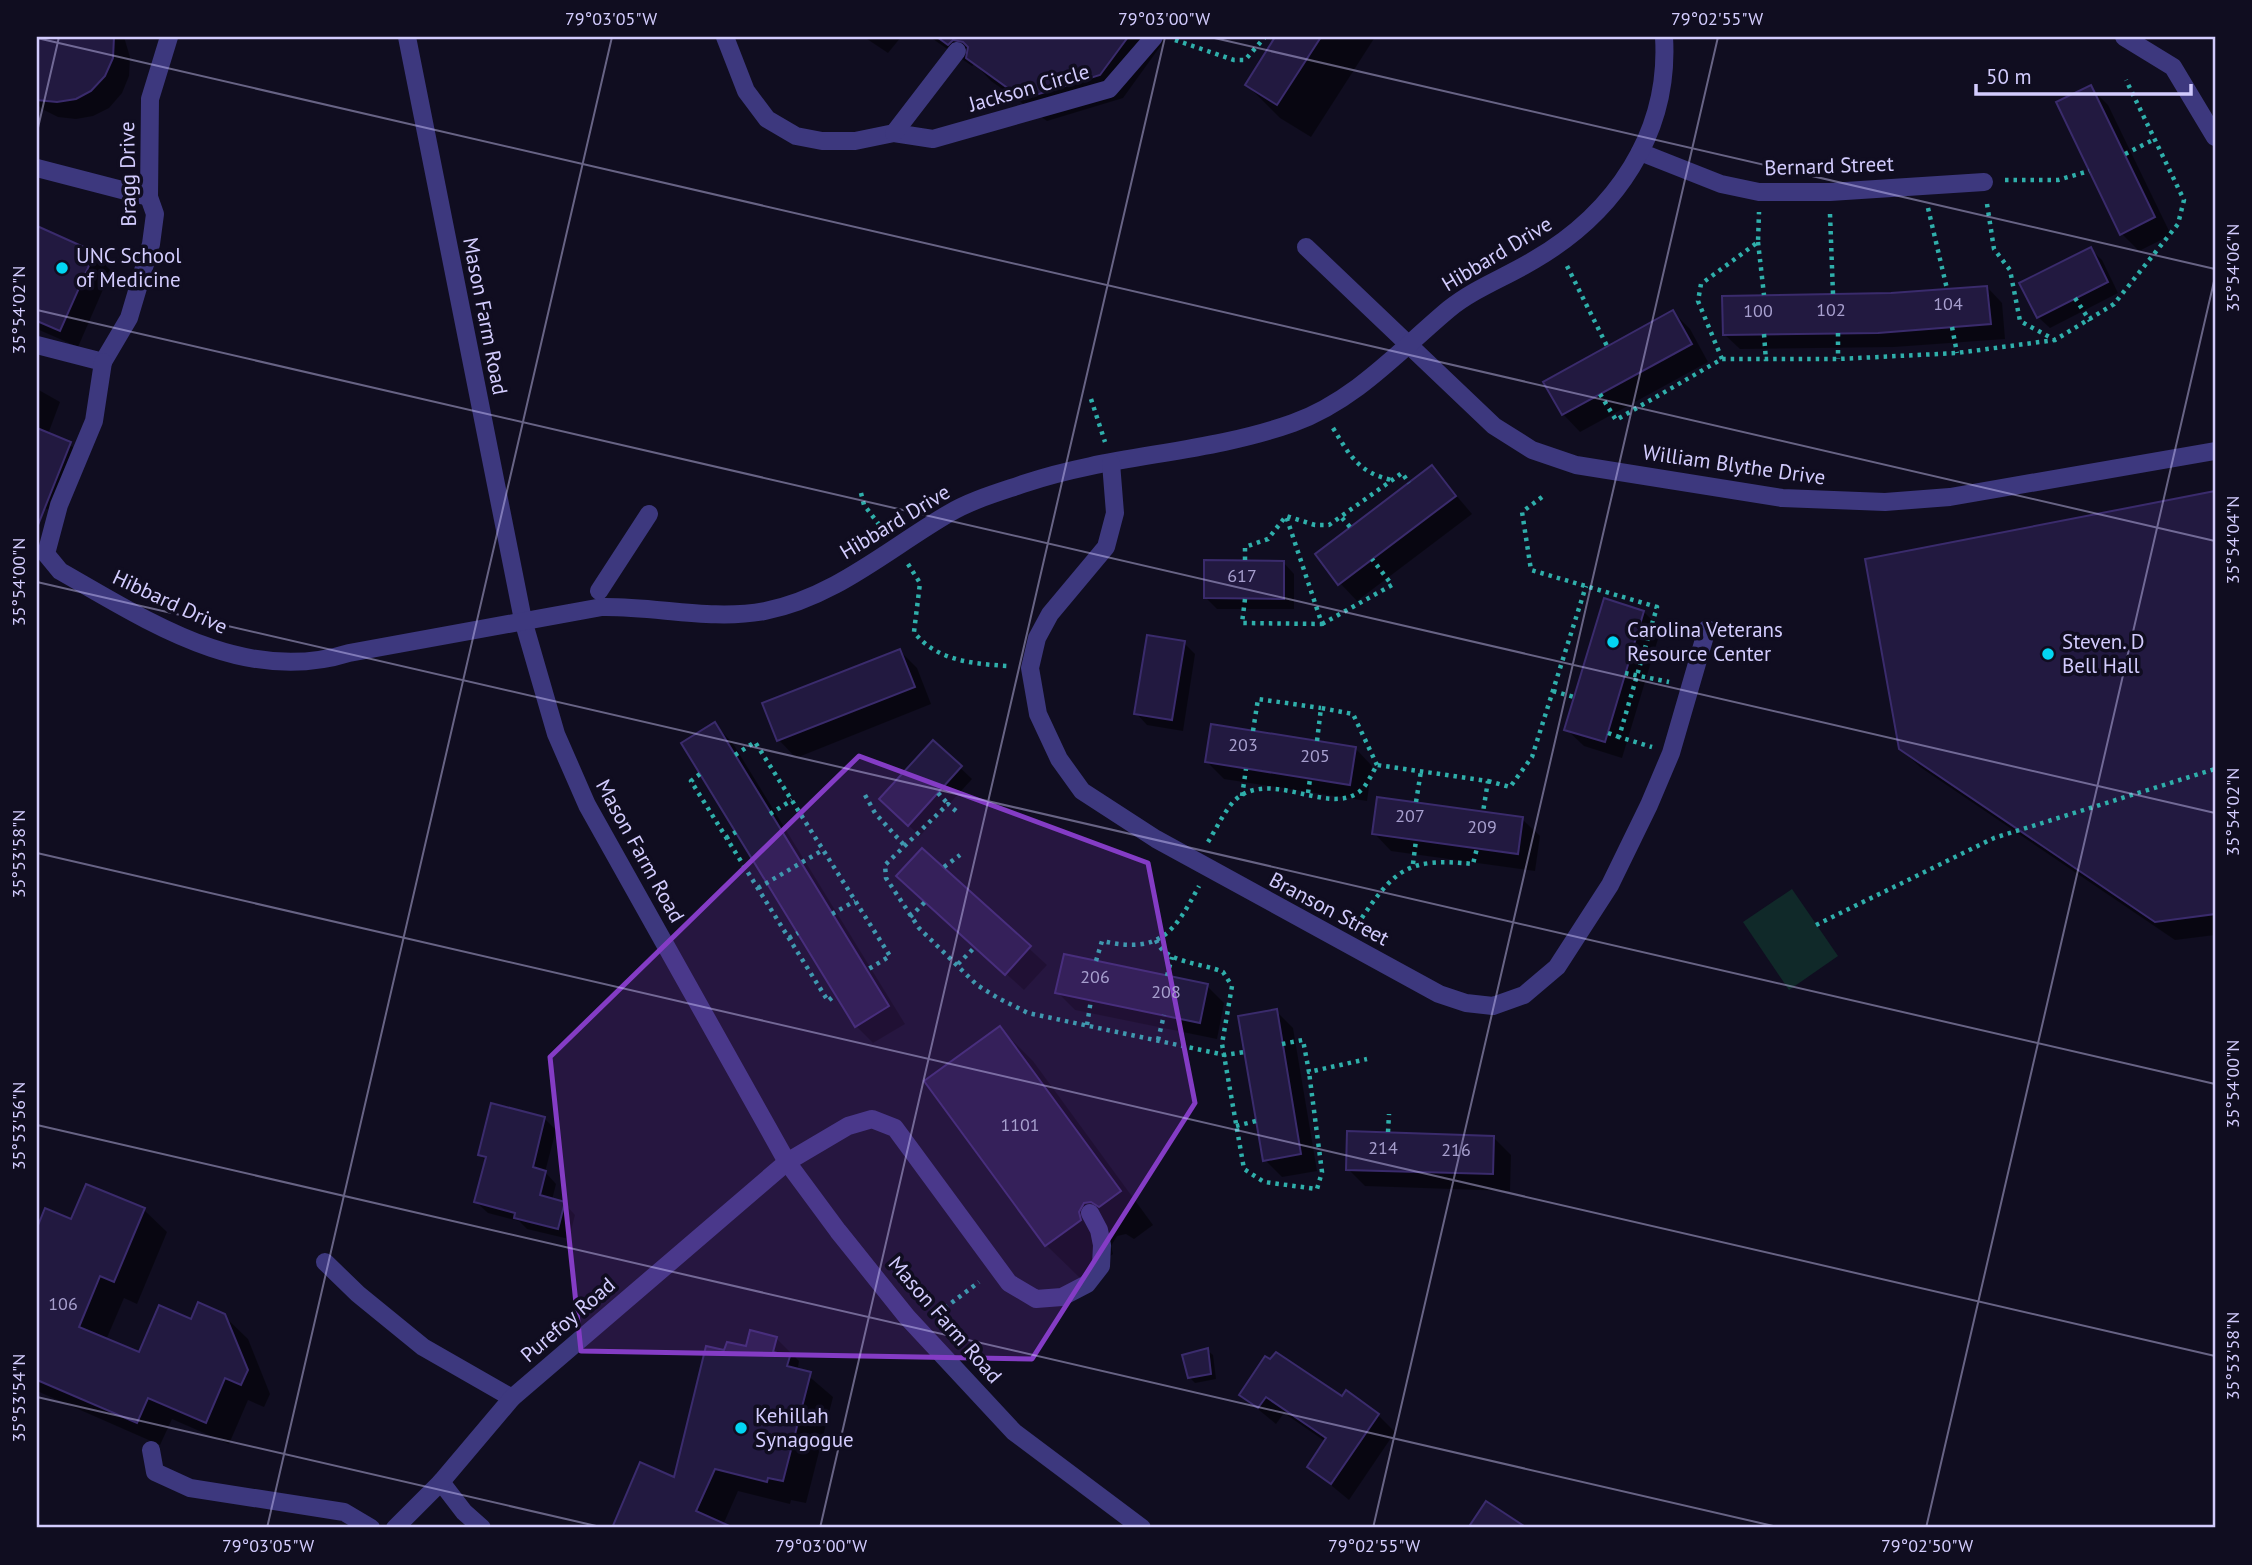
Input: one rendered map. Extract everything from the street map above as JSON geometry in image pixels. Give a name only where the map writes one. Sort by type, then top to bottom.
[{"type":"street","name":"Bragg Drive","points":[[103,362],[129,318],[150,244],[155,214],[149,197],[150,99],[169,37]]},
{"type":"street","name":"Mason Farm Road","points":[[407,37],[523,620],[556,734],[587,805],[786,1162],[907,1317],[1014,1432],[1142,1528]]},
{"type":"street","name":"Jackson Circle","points":[[725,37],[746,91],[767,119],[796,136],[822,141],[855,141],[894,133],[933,139],[1110,89],[1154,37]]},
{"type":"street","name":"Hibbard Drive","points":[[41,550],[60,571],[195,643],[245,659],[324,661],[349,653],[603,607],[730,614],[793,604],[826,591],[951,512],[1070,469],[1193,450],[1293,423],[1321,410],[1353,390],[1412,345],[1461,300],[1556,247],[1605,205],[1640,152],[1659,105],[1664,37]]},
{"type":"street","points":[[2124,37],[2173,67],[2215,137]]},
{"type":"street","points":[[894,133],[957,51]]},
{"type":"street","name":"Bernard Street","points":[[1640,152],[1721,184],[1759,192],[1830,192],[1984,182]]},
{"type":"street","points":[[37,168],[149,197]]},
{"type":"street","name":"William Blythe Drive","points":[[1306,247],[1412,345],[1494,426],[1532,450],[1576,465],[1782,498],[1857,502],[1950,497],[2215,451]]},
{"type":"street","points":[[37,345],[103,362],[94,421],[41,550]]},
{"type":"street","name":"Branson Street","points":[[1111,463],[1115,513],[1106,547],[1050,614],[1037,638],[1030,668],[1038,714],[1059,759],[1082,791],[1262,899],[1439,994],[1466,1003],[1493,1006],[1524,995],[1557,967],[1610,885],[1671,753],[1707,629]]},
{"type":"street","points":[[600,591],[649,514]]},
{"type":"street","name":"Purefoy Road","points":[[395,1528],[441,1482],[512,1398],[786,1162],[848,1126],[872,1119],[895,1128],[1009,1283],[1036,1299],[1062,1297],[1087,1284],[1101,1266],[1102,1245],[1099,1230],[1090,1213]]},
{"type":"street","points":[[325,1262],[358,1294],[423,1347],[512,1398]]},
{"type":"street","points":[[151,1450],[155,1472],[190,1488],[344,1512],[371,1528]]},
{"type":"street","points":[[441,1482],[464,1512],[482,1528]]},
{"type":"path","points":[[1169,37],[1234,60],[1245,60],[1265,37]]},
{"type":"path","points":[[1261,44],[1267,49]]},
{"type":"path","points":[[1600,394],[1616,420],[1722,359],[1766,361],[1957,353],[2055,340],[2090,321],[2114,304],[2178,224],[2185,200],[2126,80]]},
{"type":"path","points":[[2125,154],[2155,139]]},
{"type":"path","points":[[2055,340],[2020,321],[2010,270],[1994,249],[1984,182],[2023,178],[2058,180],[2089,171]]},
{"type":"path","points":[[1923,185],[1947,289]]},
{"type":"path","points":[[1759,192],[1758,243],[1764,295]]},
{"type":"path","points":[[1830,192],[1833,294]]},
{"type":"path","points":[[1722,359],[1698,301],[1701,285],[1758,243]]},
{"type":"path","points":[[1556,247],[1607,346]]},
{"type":"path","points":[[2075,299],[2090,321]]},
{"type":"path","points":[[1952,327],[1957,353]]},
{"type":"path","points":[[1838,333],[1838,359]]},
{"type":"path","points":[[1764,334],[1766,361]]},
{"type":"path","points":[[1091,399],[1101,430]]},
{"type":"path","points":[[1321,410],[1358,464],[1371,475],[1393,480]]},
{"type":"path","points":[[1286,516],[1315,525],[1329,525],[1402,473],[1409,483]]},
{"type":"path","points":[[860,493],[864,505]]},
{"type":"path","points":[[1542,498],[1522,512],[1531,570],[1657,607],[1619,737]]},
{"type":"path","points":[[1245,561],[1245,547],[1268,539],[1286,516]]},
{"type":"path","points":[[1286,516],[1322,624]]},
{"type":"path","points":[[1342,518],[1350,527]]},
{"type":"path","points":[[1245,599],[1241,623],[1322,624],[1392,585],[1372,559]]},
{"type":"path","points":[[919,583],[914,632],[924,645],[951,659],[1030,668]]},
{"type":"path","points":[[1377,765],[1488,781],[1510,787],[1532,757],[1586,586]]},
{"type":"path","points":[[1625,673],[1690,685]]},
{"type":"path","points":[[1553,691],[1574,697]]},
{"type":"path","points":[[1253,731],[1258,699],[1353,714],[1377,765]]},
{"type":"path","points":[[1317,740],[1321,708]]},
{"type":"path","points":[[1608,733],[1671,753]]},
{"type":"path","points":[[735,755],[755,741],[890,956],[867,970]]},
{"type":"path","points":[[1096,961],[1102,941],[1138,945],[1156,940],[1174,930],[1202,863],[1235,800],[1256,790],[1275,789],[1330,799],[1347,797],[1359,792],[1377,765]]},
{"type":"path","points":[[1242,797],[1247,769]]},
{"type":"path","points":[[1816,925],[1994,838],[2215,769]]},
{"type":"path","points":[[1416,802],[1421,771]]},
{"type":"path","points":[[700,774],[691,782],[828,1001],[835,995]]},
{"type":"path","points":[[1308,793],[1310,779]]},
{"type":"path","points":[[1483,812],[1488,781]]},
{"type":"path","points":[[938,793],[956,811]]},
{"type":"path","points":[[865,795],[875,813],[904,845]]},
{"type":"path","points":[[770,814],[792,800]]},
{"type":"path","points":[[948,804],[885,865],[886,878],[911,917],[977,985],[1028,1013],[1225,1055],[1245,1052]]},
{"type":"path","points":[[726,838],[736,832]]},
{"type":"path","points":[[1413,864],[1416,840]]},
{"type":"path","points":[[1346,944],[1379,892],[1413,864],[1438,860],[1473,864],[1477,848]]},
{"type":"path","points":[[758,888],[823,850]]},
{"type":"path","points":[[944,867],[960,855]]},
{"type":"path","points":[[832,914],[855,901]]},
{"type":"path","points":[[911,917],[925,902]]},
{"type":"path","points":[[789,938],[798,933]]},
{"type":"path","points":[[1156,940],[1159,948],[1172,957],[1223,972],[1232,986],[1222,1044],[1244,1169],[1264,1182],[1317,1189],[1322,1172],[1303,1040],[1282,1044]]},
{"type":"path","points":[[958,964],[975,947]]},
{"type":"path","points":[[1167,976],[1172,957]]},
{"type":"path","points":[[1087,1025],[1091,1000]]},
{"type":"path","points":[[1158,1040],[1164,1015]]},
{"type":"path","points":[[1309,1072],[1367,1059]]},
{"type":"path","points":[[1388,1132],[1389,1114]]},
{"type":"path","points":[[1236,1126],[1256,1121]]},
{"type":"path","points":[[938,1313],[998,1268]]},
{"type":"highlighted area","points":[[859,756],[1148,863],[1195,1103],[1032,1359],[581,1351],[550,1057]]},
{"type":"green space","points":[[1792,889],[1838,956],[1789,990],[1743,922]]},
{"type":"building","points":[[37,37],[114,37],[113,58],[105,76],[91,91],[76,99],[57,102],[37,100]]},
{"type":"building","points":[[937,37],[1128,37],[1100,75],[1023,99],[966,58],[968,47],[963,42],[953,40],[948,45]]},
{"type":"building","points":[[1275,37],[1321,37],[1277,105],[1245,85]]},
{"type":"building","points":[[2091,85],[2155,217],[2120,235],[2056,102]]},
{"type":"building","name":"UNC School of Medicine","points":[[37,226],[95,252],[60,331],[37,321]]},
{"type":"building","points":[[2091,247],[2108,282],[2037,318],[2019,283]]},
{"type":"building","points":[[1987,286],[1991,324],[1878,333],[1723,335],[1722,296],[1891,293]]},
{"type":"building","points":[[1673,310],[1692,344],[1562,415],[1543,382]]},
{"type":"building","points":[[37,428],[71,442],[38,525],[37,525]]},
{"type":"building","points":[[1432,465],[1456,496],[1338,585],[1315,554]]},
{"type":"building","name":"Steven. D Bell Hall","points":[[2215,491],[2215,914],[2155,922],[1899,749],[1865,559]]},
{"type":"building","points":[[1204,560],[1284,561],[1284,599],[1204,598]]},
{"type":"building","name":"Carolina Veterans Resource Center","points":[[1604,598],[1644,611],[1605,742],[1564,730]]},
{"type":"building","points":[[1147,635],[1185,641],[1172,720],[1134,714]]},
{"type":"building","points":[[900,649],[915,687],[777,741],[762,703]]},
{"type":"building","points":[[715,722],[889,1006],[855,1027],[681,743]]},
{"type":"building","points":[[1211,724],[1356,747],[1350,785],[1205,762]]},
{"type":"building","points":[[933,740],[962,766],[908,826],[879,799]]},
{"type":"building","points":[[1377,797],[1523,817],[1518,854],[1372,834]]},
{"type":"building","points":[[922,848],[1031,946],[1005,975],[896,876]]},
{"type":"building","points":[[1064,954],[1208,984],[1200,1023],[1055,993]]},
{"type":"building","points":[[1277,1009],[1301,1154],[1263,1161],[1238,1016]]},
{"type":"building","points":[[1000,1026],[1121,1191],[1099,1207],[1091,1202],[1084,1203],[1079,1212],[1081,1220],[1045,1246],[924,1081]]},
{"type":"building","points":[[491,1103],[545,1117],[533,1167],[546,1171],[540,1195],[565,1202],[558,1229],[514,1218],[515,1213],[474,1202],[486,1157],[478,1155]]},
{"type":"building","points":[[1347,1131],[1494,1136],[1493,1174],[1346,1170]]},
{"type":"building","points":[[86,1184],[145,1208],[114,1282],[100,1276],[79,1327],[139,1352],[159,1305],[191,1319],[198,1302],[225,1314],[248,1370],[241,1385],[225,1378],[206,1423],[148,1398],[137,1423],[37,1380],[37,1228],[45,1208],[71,1219]]},
{"type":"building","name":"Kehillah Synagogue","points":[[750,1330],[777,1337],[773,1352],[790,1356],[787,1366],[811,1372],[783,1481],[768,1478],[767,1482],[715,1469],[696,1511],[734,1528],[612,1528],[640,1462],[674,1477],[706,1346],[724,1350],[727,1342],[746,1346]]},
{"type":"building","points":[[1208,1348],[1211,1374],[1188,1378],[1182,1355]]},
{"type":"building","points":[[1276,1352],[1342,1396],[1346,1390],[1379,1414],[1331,1484],[1307,1467],[1326,1438],[1266,1397],[1258,1408],[1239,1395],[1265,1356],[1270,1359]]},
{"type":"building","points":[[1486,1501],[1527,1528],[1468,1528]]},
{"type":"place","name":"UNC School of Medicine","points":[[62,268]]},
{"type":"place","name":"Carolina Veterans Resource Center","points":[[1613,642]]},
{"type":"place","name":"Steven. D Bell Hall","points":[[2048,654]]},
{"type":"place","name":"Kehillah Synagogue","points":[[741,1428]]}]
